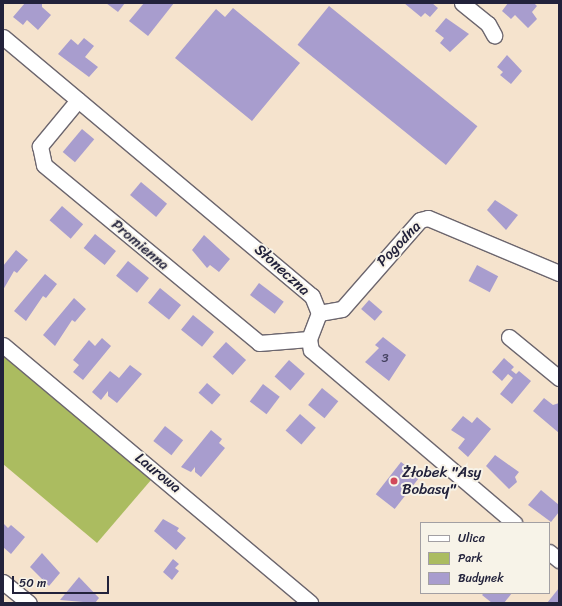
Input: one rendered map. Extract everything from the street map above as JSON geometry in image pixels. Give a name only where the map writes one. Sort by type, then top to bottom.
[{"type":"street","points":[[462,3],[488,24],[494,35]]},
{"type":"street","name":"Słoneczna","points":[[3,37],[277,264],[312,296],[319,313],[309,339]]},
{"type":"street","name":"Promienna","points":[[78,100],[40,146],[44,165],[259,343],[309,339]]},
{"type":"street","name":"Pogodna","points":[[319,313],[342,309],[391,251],[424,219],[436,220],[559,273]]},
{"type":"street","points":[[510,336],[559,378]]},
{"type":"street","points":[[309,339],[311,350],[325,364],[513,522]]},
{"type":"street","name":"Laurowa","points":[[3,345],[310,603]]},
{"type":"street","points":[[550,553],[559,560]]},
{"type":"street","points":[[3,582],[29,603]]},
{"type":"green space","points":[[3,356],[151,480],[97,543],[3,464]]},
{"type":"building","points":[[25,3],[42,3],[42,7],[51,15],[38,30],[27,20],[23,25],[13,17]]},
{"type":"building","points":[[106,3],[125,3],[118,12]]},
{"type":"building","points":[[144,3],[174,3],[148,36],[129,21]]},
{"type":"building","points":[[404,3],[432,3],[438,8],[430,17],[425,13],[421,17]]},
{"type":"building","points":[[508,3],[534,3],[537,6],[532,12],[537,19],[528,28],[515,15],[511,19],[502,11]]},
{"type":"building","points":[[329,6],[477,126],[446,165],[298,45]]},
{"type":"building","points":[[233,8],[300,63],[252,121],[175,58],[216,9],[225,17]]},
{"type":"building","points":[[446,18],[469,34],[450,52],[440,43],[444,38],[435,31]]},
{"type":"building","points":[[84,38],[94,46],[85,57],[98,67],[89,77],[58,54],[71,39],[78,45]]},
{"type":"building","points":[[507,55],[522,71],[511,84],[500,75],[503,72],[497,67]]},
{"type":"building","points":[[82,129],[94,139],[75,162],[63,152]]},
{"type":"building","points":[[141,182],[167,204],[156,217],[130,195]]},
{"type":"building","points":[[495,200],[518,215],[506,230],[487,210]]},
{"type":"building","points":[[62,206],[83,224],[71,239],[50,220]]},
{"type":"building","points":[[95,234],[116,251],[105,265],[84,248]]},
{"type":"building","points":[[204,235],[230,259],[219,272],[210,265],[207,268],[192,250]]},
{"type":"building","points":[[16,250],[28,260],[17,273],[14,271],[3,290],[3,266]]},
{"type":"building","points":[[128,261],[149,278],[137,293],[116,276]]},
{"type":"building","points":[[477,265],[498,276],[490,292],[469,281]]},
{"type":"building","points":[[45,274],[57,284],[46,298],[43,296],[26,321],[14,311]]},
{"type":"building","points":[[259,283],[284,302],[275,314],[250,295]]},
{"type":"building","points":[[160,288],[181,305],[169,320],[148,303]]},
{"type":"building","points":[[74,298],[86,309],[75,322],[72,320],[55,346],[43,335]]},
{"type":"building","points":[[369,300],[383,312],[375,321],[361,309]]},
{"type":"building","points":[[193,315],[214,332],[202,347],[181,330]]},
{"type":"building","points":[[383,337],[406,355],[389,381],[365,362],[379,348],[375,345]]},
{"type":"building","points":[[102,338],[111,346],[83,380],[73,372],[79,365],[73,360],[89,340],[95,346]]},
{"type":"building","points":[[226,342],[246,360],[233,375],[213,357]]},
{"type":"building","points":[[504,358],[514,367],[511,370],[516,374],[519,371],[531,381],[512,404],[500,394],[513,378],[508,374],[502,381],[492,372]]},
{"type":"building","points":[[289,360],[305,374],[290,390],[275,377]]},
{"type":"building","points":[[130,365],[142,374],[117,403],[108,396],[108,391],[101,400],[92,392],[110,371],[119,378]]},
{"type":"building","points":[[207,383],[221,395],[212,405],[198,393]]},
{"type":"building","points":[[263,384],[280,397],[267,414],[250,402]]},
{"type":"building","points":[[322,388],[338,401],[324,418],[308,405]]},
{"type":"building","points":[[544,398],[553,405],[559,403],[559,433],[533,411]]},
{"type":"building","points":[[300,414],[316,428],[301,444],[286,431]]},
{"type":"building","points":[[463,416],[472,423],[477,417],[491,429],[468,457],[458,448],[465,439],[451,430]]},
{"type":"building","points":[[165,426],[183,440],[171,455],[153,441]]},
{"type":"building","points":[[211,430],[222,439],[219,443],[225,448],[201,477],[195,472],[195,467],[191,472],[181,467]]},
{"type":"building","points":[[495,455],[519,472],[515,477],[517,482],[509,489],[486,466]]},
{"type":"building","points":[[401,462],[420,477],[395,509],[376,494]]},
{"type":"building","points":[[541,490],[559,505],[559,512],[551,522],[528,505]]},
{"type":"building","points":[[163,519],[179,528],[177,531],[186,538],[176,550],[154,531]]},
{"type":"building","points":[[3,523],[8,528],[11,525],[25,537],[11,554],[3,547]]},
{"type":"building","points":[[42,553],[60,573],[49,586],[30,567]]},
{"type":"building","points":[[173,559],[179,564],[175,568],[179,571],[172,580],[163,572]]},
{"type":"building","points":[[79,577],[99,598],[95,603],[60,600]]},
{"type":"building","points":[[559,588],[559,603],[547,603]]},
{"type":"building","points":[[511,594],[504,603],[492,603],[482,595]]},
{"type":"place","name":"Żłobek \"Asy Bobasy\"","points":[[394,481]]}]
